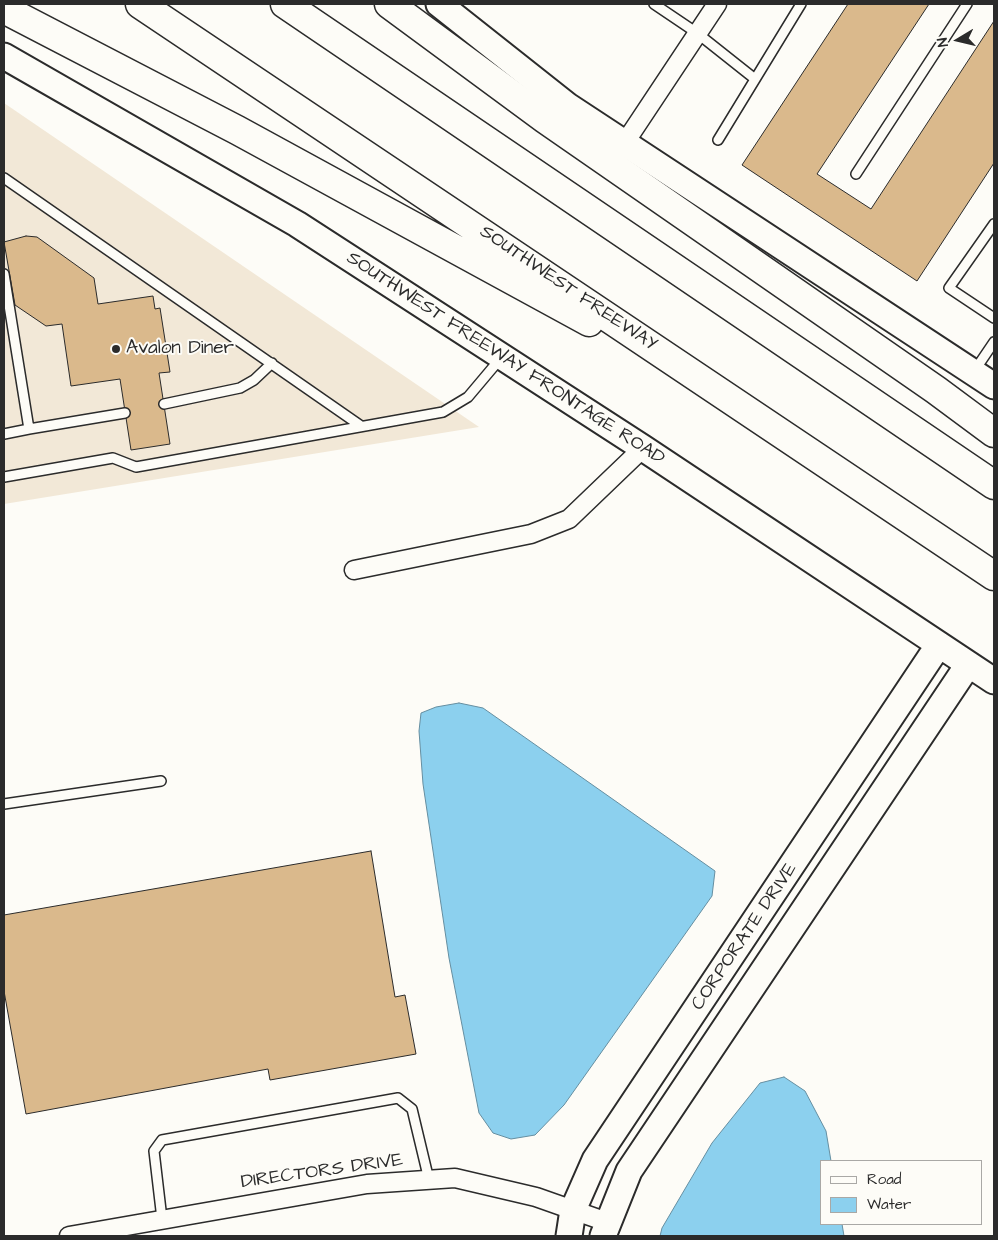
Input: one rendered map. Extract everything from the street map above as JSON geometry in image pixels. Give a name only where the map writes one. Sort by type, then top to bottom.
[{"type":"highway","name":"SOUTHWEST FREEWAY","points":[[140,4],[744,406],[994,576]]},
{"type":"highway","points":[[286,4],[994,485]]},
{"type":"highway","points":[[388,4],[545,119],[936,390],[994,433]]},
{"type":"highway","points":[[4,9],[236,130],[744,406]]},
{"type":"main road","points":[[439,4],[568,106],[994,386]]},
{"type":"main road","name":"SOUTHWEST FREEWAY FRONTAGE ROAD","points":[[4,56],[296,224],[643,448],[994,682]]},
{"type":"main road","name":"CORPORATE DRIVE","points":[[569,1236],[573,1210],[595,1160],[938,646]]},
{"type":"main road","name":"CORPORATE DRIVE","points":[[605,1229],[629,1171],[968,665]]},
{"type":"street","points":[[624,144],[717,4]]},
{"type":"street","points":[[354,570],[531,534],[569,519],[643,448]]},
{"type":"street","name":"DIRECTORS DRIVE","points":[[69,1236],[162,1218],[367,1184],[455,1178],[536,1196],[573,1210],[605,1229]]},
{"type":"lane","points":[[654,4],[697,33],[755,79]]},
{"type":"lane","points":[[718,140],[801,4]]},
{"type":"lane","points":[[856,174],[966,4]]},
{"type":"lane","points":[[4,178],[361,426]]},
{"type":"lane","points":[[994,224],[949,288],[994,318]]},
{"type":"lane","points":[[4,274],[30,429]]},
{"type":"lane","points":[[973,372],[994,342]]},
{"type":"lane","points":[[4,477],[113,458],[136,467],[443,412],[458,405],[468,397],[502,357]]},
{"type":"lane","points":[[164,404],[240,388],[254,380],[272,363]]},
{"type":"lane","points":[[4,434],[125,413]]},
{"type":"lane","points":[[4,804],[161,781]]},
{"type":"lane","points":[[162,1218],[154,1151],[162,1140],[398,1098],[412,1109],[429,1180]]},
{"type":"shaded area","points":[[4,103],[479,427],[4,504]]},
{"type":"water","points":[[459,703],[483,708],[715,871],[712,896],[564,1105],[535,1135],[511,1139],[493,1133],[479,1113],[449,958],[423,784],[419,731],[421,713],[436,707]]},
{"type":"water","points":[[784,1077],[805,1091],[826,1131],[831,1160],[820,1160],[820,1225],[842,1225],[844,1236],[660,1236],[662,1228],[712,1143],[760,1083]]},
{"type":"building","points":[[848,4],[929,4],[817,174],[871,209],[994,21],[994,163],[917,281],[742,165]]},
{"type":"building","name":"Avalon Diner","points":[[26,236],[37,237],[94,278],[98,304],[153,296],[155,309],[160,308],[170,372],[159,373],[170,444],[131,450],[120,379],[71,386],[62,324],[46,326],[15,305],[4,242]]},
{"type":"building","points":[[371,851],[395,997],[405,995],[416,1054],[270,1080],[268,1069],[26,1114],[4,991],[4,915]]},
{"type":"place","name":"Avalon Diner","points":[[116,349]]}]
